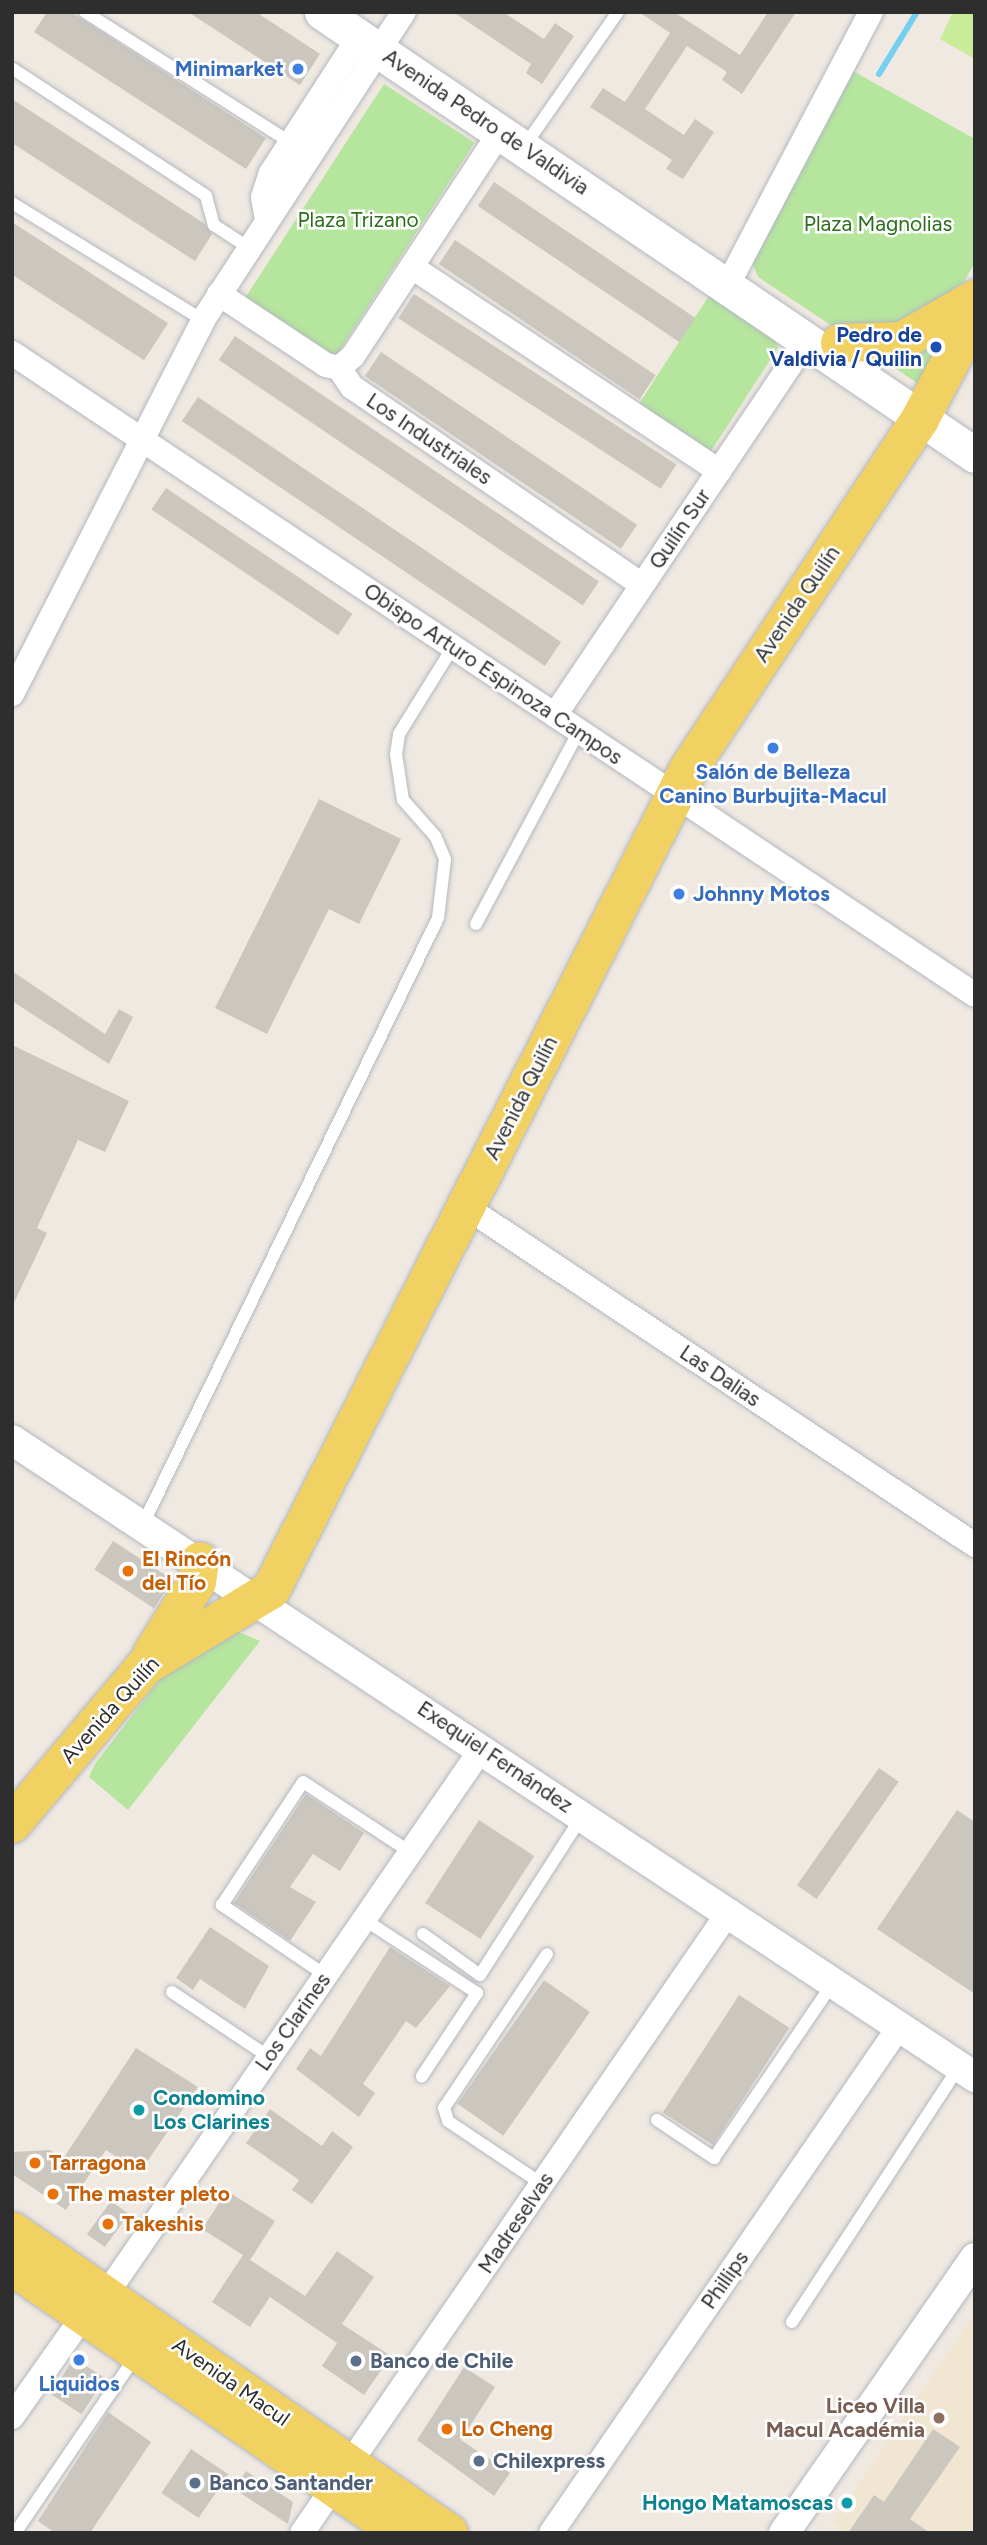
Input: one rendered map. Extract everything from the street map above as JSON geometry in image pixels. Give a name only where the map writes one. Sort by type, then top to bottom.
[{"type":"main road","name":"Avenida Pedro de Valdivia","points":[[322,12],[650,232],[925,410],[975,455]]},
{"type":"main road","points":[[822,343],[902,341],[975,299]]},
{"type":"main road","name":"Avenida Quilín","points":[[12,1824],[145,1666],[198,1630],[260,1601],[284,1567],[675,795],[925,410],[975,315]]},
{"type":"main road","name":"Avenida Pedro de Valdivia","points":[[925,410],[975,431]]},
{"type":"main road","points":[[145,1666],[197,1582],[200,1561]]},
{"type":"main road","name":"Avenida Macul","points":[[12,2231],[94,2305],[138,2353],[342,2476],[449,2533]]},
{"type":"main road","name":"Avenida Macul","points":[[12,2266],[94,2305],[342,2476],[400,2533]]},
{"type":"street","points":[[267,220],[266,184],[290,142],[369,43],[404,12]]},
{"type":"street","points":[[729,283],[871,12]]},
{"type":"street","points":[[12,694],[203,320],[267,220],[369,43]]},
{"type":"street","points":[[339,368],[351,360],[412,267],[512,139]]},
{"type":"street","points":[[412,267],[719,471]]},
{"type":"street","name":"Los Industriales","points":[[219,294],[326,365],[339,368],[352,387],[642,585]]},
{"type":"street","name":"Quilín Sur","points":[[555,715],[719,471],[822,343]]},
{"type":"street","name":"Obispo Arturo Espinoza Campos","points":[[12,353],[975,995]]},
{"type":"street","name":"Las Dalias","points":[[466,1207],[975,1545]]},
{"type":"street","name":"Exequiel Fernández","points":[[12,1440],[200,1561],[967,2072]]},
{"type":"street","name":"Los Clarines","points":[[12,2417],[269,2057],[482,1748]]},
{"type":"street","name":"Madreselvas","points":[[302,2533],[728,1913]]},
{"type":"street","name":"Phillips","points":[[551,2533],[899,2026]]},
{"type":"street","points":[[784,2533],[975,2258]]},
{"type":"lane","points":[[85,12],[290,142]]},
{"type":"lane","points":[[512,139],[618,12]]},
{"type":"lane","points":[[13,69],[206,196],[214,225],[249,248]]},
{"type":"lane","points":[[12,203],[203,320]]},
{"type":"lane","points":[[143,1524],[438,918],[445,859],[435,836],[403,800],[396,754],[399,734],[453,647]]},
{"type":"lane","points":[[476,924],[579,731]]},
{"type":"lane","points":[[326,1975],[222,1905],[303,1782],[410,1852]]},
{"type":"lane","points":[[423,1934],[480,1975],[582,1815]]},
{"type":"lane","points":[[365,1920],[477,1993],[422,2076]]},
{"type":"lane","points":[[542,2185],[448,2121],[444,2108],[548,1954]]},
{"type":"lane","points":[[657,2120],[714,2158],[833,1983]]},
{"type":"lane","points":[[172,1992],[269,2057]]},
{"type":"lane","points":[[792,2322],[967,2072]]},
{"type":"lane","points":[[15,2533],[138,2353]]},
{"type":"shaded area","name":"Liceo Villa Macul Académia","points":[[975,2313],[975,2533],[847,2533],[832,2523]]},
{"type":"green space","points":[[953,12],[975,12],[975,59],[940,39]]},
{"type":"green space","name":"Plaza Magnolias","points":[[853,71],[975,139],[975,262],[964,282],[882,338],[849,337],[758,277],[750,257]]},
{"type":"green space","name":"Plaza Trizano","points":[[384,84],[475,143],[335,358],[244,300]]},
{"type":"green space","points":[[712,291],[772,330],[778,348],[709,454],[637,407]]},
{"type":"green space","points":[[959,312],[920,385],[873,353]]},
{"type":"green space","points":[[236,1631],[260,1641],[128,1810],[89,1777],[95,1764],[161,1678]]},
{"type":"building","points":[[47,12],[71,12],[266,138],[246,169],[34,32]]},
{"type":"building","points":[[188,12],[256,12],[320,54],[300,85]]},
{"type":"building","points":[[453,12],[503,12],[544,39],[555,23],[574,36],[542,84],[526,73],[531,64]]},
{"type":"building","points":[[639,12],[674,12],[740,55],[768,12],[796,12],[742,94],[722,80],[727,72],[687,46],[645,109],[684,135],[695,119],[714,132],[683,179],[666,169],[672,160],[590,107],[603,88],[625,102],[670,33]]},
{"type":"building","points":[[12,99],[205,224],[212,234],[195,261],[12,143]]},
{"type":"building","points":[[494,182],[695,318],[679,342],[478,206]]},
{"type":"building","points":[[12,222],[168,323],[144,360],[12,274]]},
{"type":"building","points":[[455,240],[656,375],[639,399],[439,264]]},
{"type":"building","points":[[414,294],[677,464],[661,489],[398,318]]},
{"type":"building","points":[[235,336],[599,581],[583,606],[219,360]]},
{"type":"building","points":[[381,352],[637,525],[621,549],[365,376]]},
{"type":"building","points":[[198,397],[561,642],[545,666],[182,421]]},
{"type":"building","points":[[166,488],[353,614],[338,635],[151,510]]},
{"type":"building","points":[[319,799],[401,839],[359,924],[329,909],[267,1034],[215,1008]]},
{"type":"building","points":[[12,971],[105,1034],[119,1009],[133,1017],[109,1064],[12,1001]]},
{"type":"building","points":[[12,1045],[129,1101],[105,1152],[78,1140],[37,1228],[47,1233],[12,1307]]},
{"type":"building","name":"El Rincón del Tío","points":[[113,1541],[173,1580],[154,1608],[94,1570]]},
{"type":"building","points":[[879,1768],[899,1782],[817,1899],[797,1885]]},
{"type":"building","points":[[306,1794],[364,1833],[340,1871],[313,1854],[290,1887],[316,1902],[290,1941],[234,1903]]},
{"type":"building","points":[[957,1810],[975,1822],[975,1994],[877,1929]]},
{"type":"building","points":[[479,1820],[534,1856],[480,1939],[425,1903]]},
{"type":"building","points":[[210,1927],[269,1966],[245,2009],[200,1979],[193,1990],[176,1978]]},
{"type":"building","points":[[390,1947],[450,1986],[416,2028],[406,2021],[363,2084],[375,2093],[359,2117],[296,2069],[310,2048],[321,2056]]},
{"type":"building","points":[[544,1980],[590,2012],[503,2136],[457,2104]]},
{"type":"building","points":[[739,1995],[789,2028],[713,2145],[663,2112]]},
{"type":"building","name":"Condomino Los Clarines","points":[[136,2048],[198,2087],[140,2172],[106,2150],[66,2210],[12,2174],[12,2152],[50,2150],[63,2159]]},
{"type":"building","points":[[270,2109],[322,2146],[332,2131],[353,2147],[312,2204],[292,2190],[299,2180],[246,2143]]},
{"type":"building","points":[[227,2191],[275,2221],[250,2260],[305,2296],[337,2251],[374,2277],[342,2324],[391,2356],[364,2395],[322,2366],[337,2343],[270,2297],[250,2327],[212,2302],[243,2255],[202,2229]]},
{"type":"building","name":"Takeshis","points":[[111,2201],[129,2214],[105,2247],[87,2234]]},
{"type":"building","points":[[74,2358],[105,2378],[82,2414],[51,2394]]},
{"type":"building","points":[[464,2367],[495,2387],[461,2440],[510,2473],[494,2496],[417,2440]]},
{"type":"building","points":[[108,2412],[151,2442],[90,2533],[55,2533],[38,2521]]},
{"type":"building","points":[[933,2429],[960,2447],[910,2519],[930,2533],[848,2533],[874,2495],[884,2502]]},
{"type":"building","name":"Banco Santander","points":[[191,2449],[228,2474],[199,2518],[161,2493]]},
{"type":"building","points":[[246,2471],[293,2502],[288,2524],[234,2489]]},
{"type":"waterway","points":[[879,74],[917,12]]},
{"type":"place","name":"Minimarket","points":[[298,69]]},
{"type":"place","name":"Pedro de Valdivia / Quilin","points":[[936,347]]},
{"type":"place","name":"Salón de Belleza Canino Burbujita-Macul","points":[[773,748]]},
{"type":"place","name":"Johnny Motos","points":[[679,894]]},
{"type":"place","name":"El Rincón del Tío","points":[[128,1571]]},
{"type":"place","name":"Condomino Los Clarines","points":[[139,2110]]},
{"type":"place","name":"Tarragona","points":[[35,2163]]},
{"type":"place","name":"The master pleto","points":[[53,2194]]},
{"type":"place","name":"Takeshis","points":[[108,2224]]},
{"type":"place","name":"Liquidos","points":[[79,2360]]},
{"type":"place","name":"Banco de Chile","points":[[356,2361]]},
{"type":"place","name":"Liceo Villa Macul Académia","points":[[939,2418]]},
{"type":"place","name":"Lo Cheng","points":[[447,2429]]},
{"type":"place","name":"Chilexpress","points":[[479,2461]]},
{"type":"place","name":"Banco Santander","points":[[195,2483]]},
{"type":"place","name":"Hongo Matamoscas","points":[[847,2503]]}]
